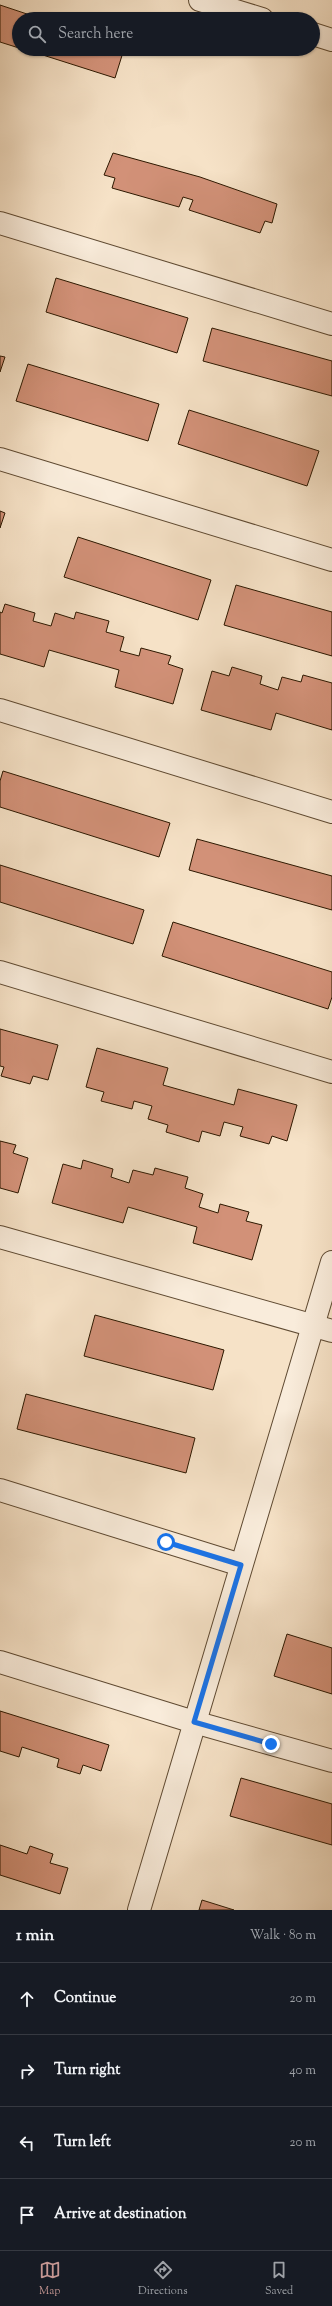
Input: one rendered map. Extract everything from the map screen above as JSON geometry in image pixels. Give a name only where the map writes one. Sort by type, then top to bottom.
[{"type":"street","points":[[200,0],[239,12]]},
{"type":"street","points":[[320,36],[332,40]]},
{"type":"street","points":[[0,223],[332,324]]},
{"type":"street","points":[[0,459],[332,560]]},
{"type":"street","points":[[0,710],[332,812]]},
{"type":"street","points":[[0,972],[332,1072]]},
{"type":"street","points":[[0,1237],[323,1328]]},
{"type":"street","points":[[139,1910],[241,1565],[323,1328],[332,1262]]},
{"type":"street","points":[[0,1490],[241,1565]]},
{"type":"street","points":[[0,1662],[194,1722],[332,1761]]},
{"type":"building","points":[[0,5],[21,12],[12,12],[12,46],[0,42]]},
{"type":"building","points":[[46,56],[122,56],[115,78]]},
{"type":"building","points":[[113,153],[200,177],[277,204],[272,223],[265,221],[260,233],[189,210],[193,200],[183,197],[179,207],[112,188],[115,178],[104,175]]},
{"type":"building","points":[[56,278],[188,318],[177,353],[46,312]]},
{"type":"building","points":[[212,328],[332,361],[332,396],[203,361]]},
{"type":"building","points":[[0,356],[5,357],[0,372]]},
{"type":"building","points":[[28,364],[159,404],[148,441],[16,401]]},
{"type":"building","points":[[189,410],[319,451],[307,486],[178,444]]},
{"type":"building","points":[[0,511],[5,513],[0,528]]},
{"type":"building","points":[[78,537],[211,580],[198,620],[64,577]]},
{"type":"building","points":[[236,585],[332,612],[332,656],[224,625]]},
{"type":"building","points":[[5,604],[35,613],[33,621],[51,626],[55,613],[74,619],[76,612],[109,621],[106,632],[124,637],[120,651],[139,656],[141,648],[171,656],[168,664],[183,669],[173,704],[115,687],[119,670],[49,650],[44,667],[0,654],[0,612],[2,613]]},
{"type":"building","points":[[232,667],[262,676],[260,684],[278,690],[282,677],[301,682],[303,675],[332,683],[332,730],[276,713],[271,730],[201,710],[212,671],[229,676]]},
{"type":"building","points":[[3,771],[170,823],[159,857],[0,807],[0,781]]},
{"type":"building","points":[[197,839],[332,876],[332,910],[189,870]]},
{"type":"building","points":[[0,865],[144,910],[133,944],[0,902]]},
{"type":"building","points":[[173,922],[332,972],[332,997],[328,1009],[162,956]]},
{"type":"building","points":[[0,1029],[58,1045],[48,1080],[33,1076],[30,1084],[1,1076],[4,1067],[0,1066]]},
{"type":"building","points":[[97,1048],[168,1068],[163,1085],[234,1105],[238,1089],[297,1105],[287,1141],[272,1136],[269,1144],[240,1136],[243,1127],[224,1122],[220,1136],[202,1131],[199,1142],[166,1132],[168,1125],[148,1119],[152,1106],[134,1101],[132,1109],[101,1101],[104,1092],[86,1087]]},
{"type":"building","points":[[0,1141],[16,1145],[13,1153],[28,1158],[18,1193],[0,1188]]},
{"type":"building","points":[[83,1160],[113,1169],[111,1177],[129,1183],[133,1170],[153,1175],[155,1168],[188,1177],[185,1188],[203,1194],[199,1207],[218,1213],[220,1204],[249,1212],[246,1221],[262,1225],[252,1260],[193,1243],[197,1227],[128,1207],[123,1223],[52,1203],[63,1164],[81,1169]]},
{"type":"building","points":[[95,1315],[224,1350],[213,1390],[84,1356]]},
{"type":"building","points":[[26,1394],[195,1438],[186,1473],[17,1429]]},
{"type":"building","points":[[287,1634],[332,1648],[332,1694],[274,1676]]},
{"type":"building","points":[[0,1711],[109,1745],[101,1771],[83,1765],[80,1774],[57,1767],[59,1759],[22,1747],[19,1757],[0,1751]]},
{"type":"building","points":[[241,1778],[332,1804],[332,1845],[230,1816]]},
{"type":"building","points":[[0,1845],[27,1854],[30,1846],[53,1854],[50,1863],[68,1868],[60,1894],[0,1875]]},
{"type":"building","points":[[202,1900],[234,1910],[199,1910]]},
{"type":"route","points":[[166,1542],[241,1565],[194,1722],[271,1744]]}]
